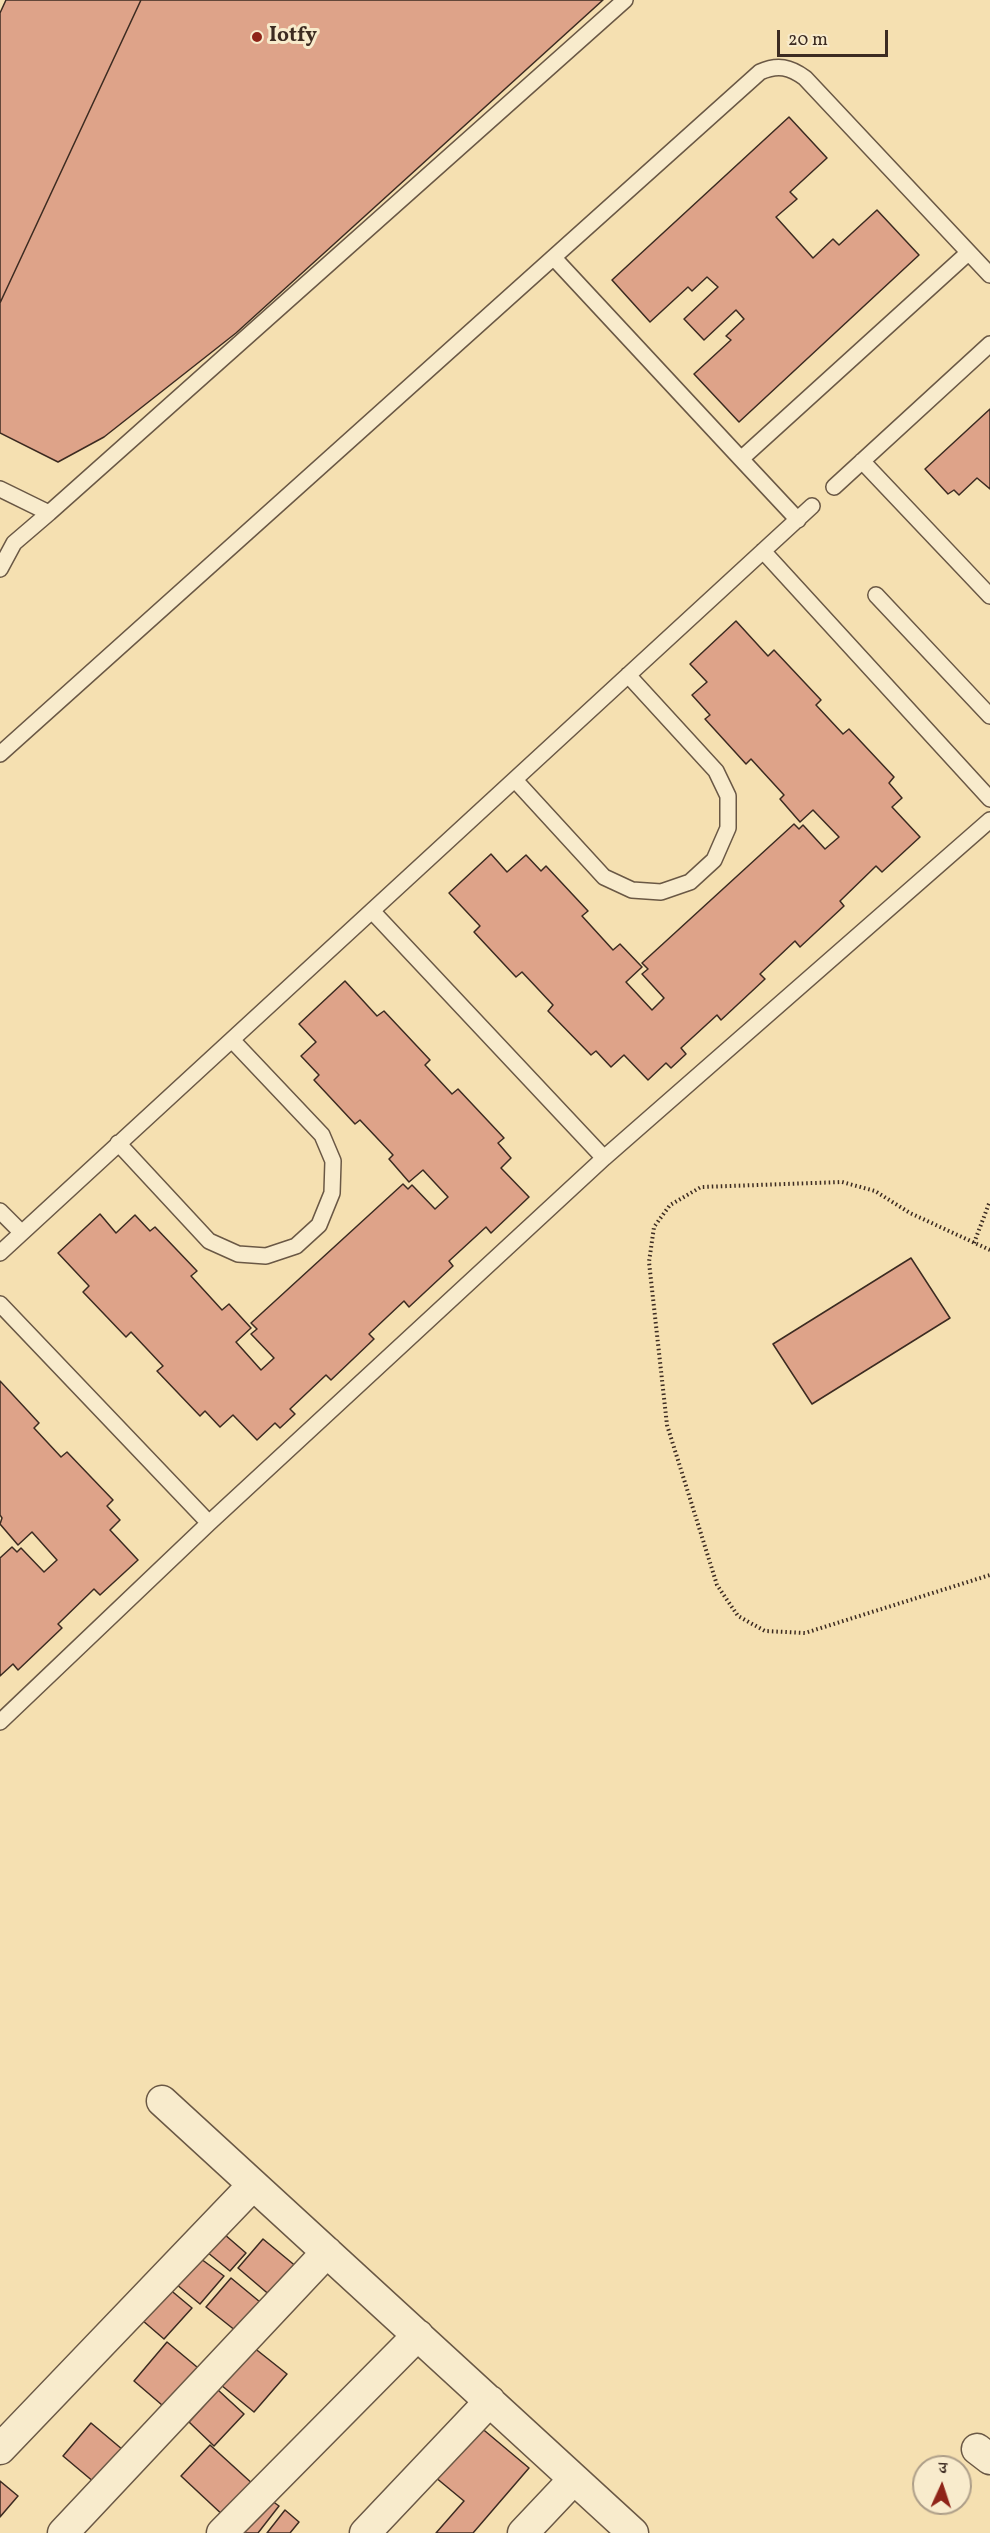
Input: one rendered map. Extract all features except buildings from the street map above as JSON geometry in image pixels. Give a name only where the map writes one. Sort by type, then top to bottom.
[{"type":"street","points":[[162,2101],[633,2533]]},
{"type":"street","points":[[0,2449],[254,2185]]},
{"type":"street","points":[[63,2533],[327,2252]]},
{"type":"street","points":[[222,2533],[418,2336]]},
{"type":"street","points":[[365,2533],[490,2401]]},
{"type":"street","points":[[523,2533],[574,2479]]},
{"type":"lane","points":[[0,569],[14,543],[625,0]]},
{"type":"lane","points":[[0,754],[760,72],[781,67],[793,70],[805,78],[990,275]]},
{"type":"lane","points":[[741,459],[968,253]]},
{"type":"lane","points":[[554,258],[798,520]]},
{"type":"lane","points":[[834,487],[990,344]]},
{"type":"lane","points":[[862,461],[990,596]]},
{"type":"lane","points":[[0,489],[49,513]]},
{"type":"lane","points":[[0,1253],[812,506]]},
{"type":"lane","points":[[763,551],[990,799]]},
{"type":"lane","points":[[876,595],[990,716]]},
{"type":"lane","points":[[515,780],[604,877],[632,890],[661,892],[690,882],[714,860],[728,828],[728,796],[716,771],[628,675]]},
{"type":"lane","points":[[0,1722],[209,1523],[604,1158],[990,820]]},
{"type":"lane","points":[[372,911],[604,1158]]},
{"type":"lane","points":[[118,1143],[209,1241],[237,1254],[266,1256],[296,1246],[319,1225],[332,1193],[333,1161],[322,1135],[232,1040]]},
{"type":"lane","points":[[0,1211],[21,1232]]},
{"type":"lane","points":[[0,1304],[209,1523]]},
{"type":"path","points":[[990,1250],[910,1212],[875,1191],[842,1182],[701,1187],[670,1205],[654,1227],[649,1262],[667,1425],[717,1585],[738,1616],[765,1630],[805,1633],[990,1575]]},
{"type":"path","points":[[974,1243],[990,1201]]},
{"type":"place","name":"Iotfy","points":[[257,37]]}]
